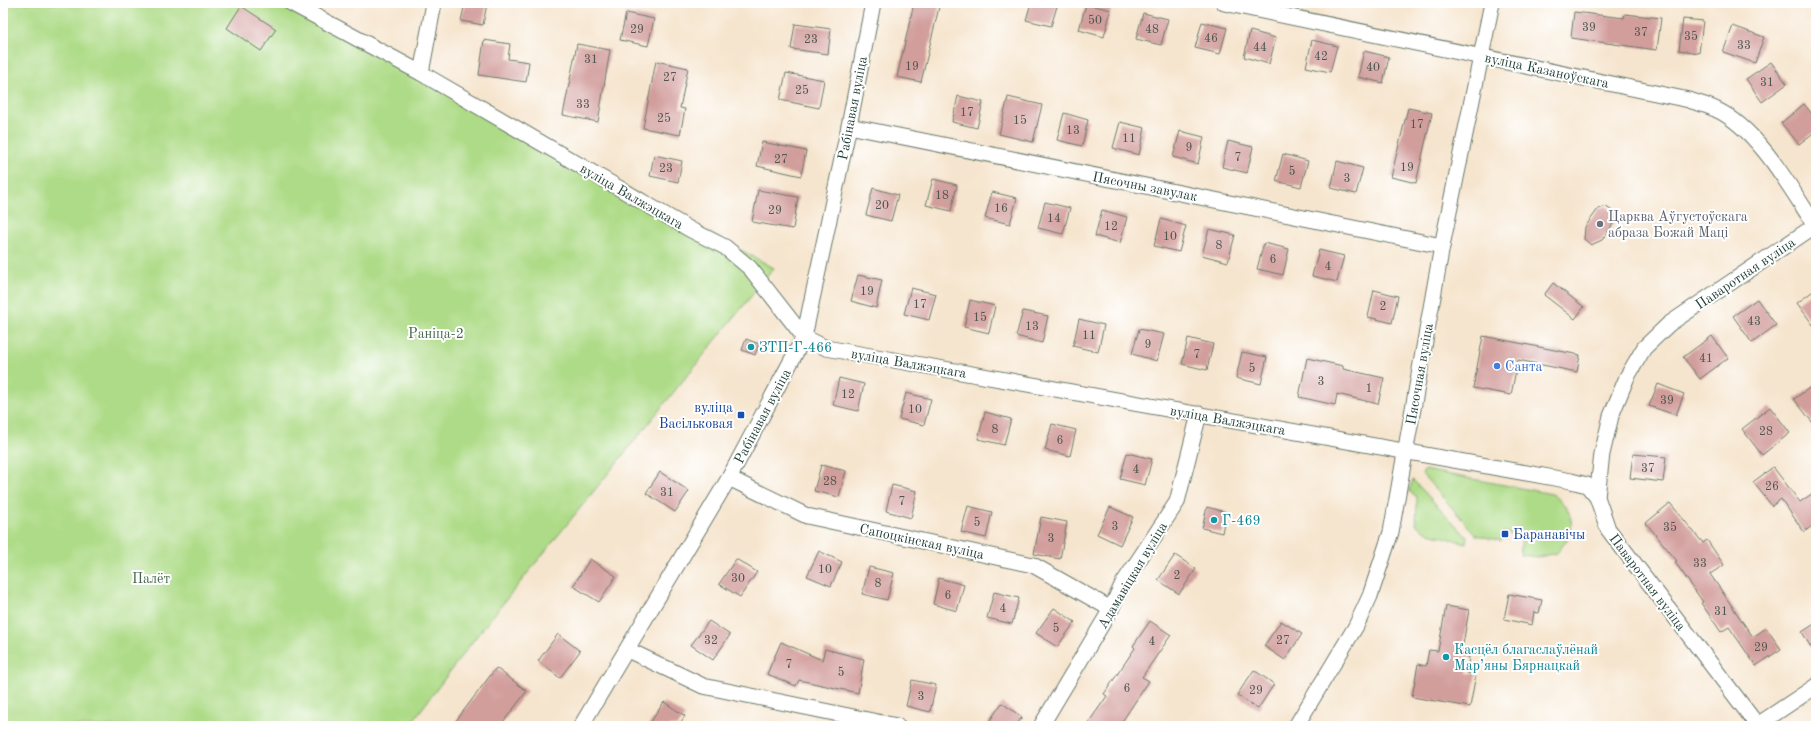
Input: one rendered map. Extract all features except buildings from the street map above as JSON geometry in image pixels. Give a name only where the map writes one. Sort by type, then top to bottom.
[{"type":"street","name":"вуліца Валжэцкага","points":[[290,3],[421,73],[691,230],[725,247],[750,268],[804,337],[826,348],[1406,450],[1571,481],[1587,485],[1597,497]]},
{"type":"street","points":[[421,73],[434,3]]},
{"type":"street","name":"Рабінавая вуліца","points":[[581,726],[628,650],[729,478],[804,337],[849,126],[873,3]]},
{"type":"street","name":"вуліца Казаноўскага","points":[[1224,3],[1689,100],[1716,109],[1742,127],[1760,147],[1816,226]]},
{"type":"street","name":"Пясочная вуліца","points":[[1296,726],[1356,626],[1370,596],[1391,532],[1442,246],[1492,3]]},
{"type":"street","name":"Пясочны завулак","points":[[849,126],[1442,246]]},
{"type":"street","name":"Паваротная вуліца","points":[[1757,726],[1608,529],[1597,497],[1602,454],[1611,416],[1627,377],[1644,348],[1669,324],[1816,226]]},
{"type":"street","name":"Адамавіцкая вуліца","points":[[1041,726],[1111,609],[1122,585],[1177,502],[1199,414]]},
{"type":"street","name":"Сапоцкінская вуліца","points":[[729,478],[807,516],[1033,565],[1111,609]]},
{"type":"street","points":[[628,650],[703,686],[897,726]]},
{"type":"street","points":[[1757,726],[1816,686]]},
{"type":"green space","name":"Раніца-2","points":[[3,3],[287,3],[774,268],[476,637],[409,726],[3,726]]},
{"type":"green space","points":[[1425,470],[1552,494],[1565,506],[1568,511],[1571,522],[1570,534],[1557,553],[1539,557],[1520,555],[1522,536],[1503,532],[1501,541],[1476,535],[1422,474]]},
{"type":"green space","points":[[1413,480],[1467,537],[1466,543],[1429,533],[1416,525],[1417,497],[1409,491]]},
{"type":"place","name":"Царква Аўгустоўскага абраза Божай Маці","points":[[1600,224]]},
{"type":"place","name":"ЗТП-Г-466","points":[[751,347]]},
{"type":"place","name":"Санта","points":[[1497,366]]},
{"type":"place","name":"вуліца Васільковая","points":[[741,415]]},
{"type":"place","name":"Г-469","points":[[1214,520]]},
{"type":"place","name":"Баранавічы","points":[[1505,534]]},
{"type":"place","name":"Касцёл благаслаўлёнай Мар’яны Бярнацкай","points":[[1446,657]]},
{"type":"park label","name":"Палёт","points":[[151,578]]}]
